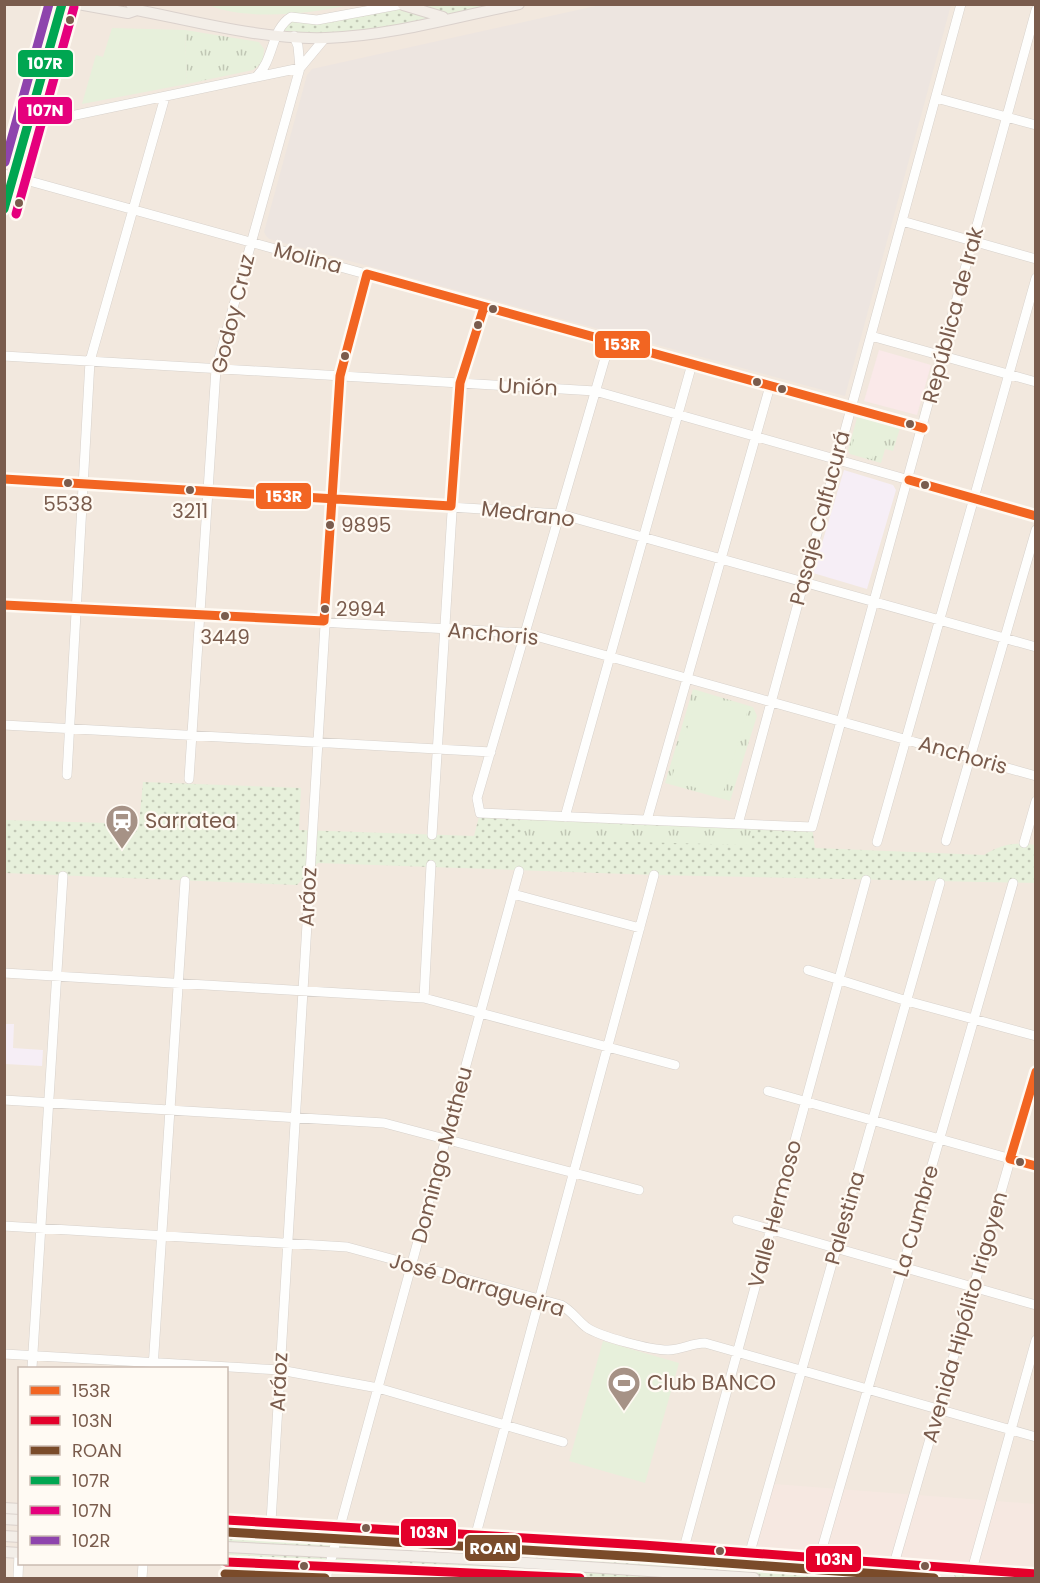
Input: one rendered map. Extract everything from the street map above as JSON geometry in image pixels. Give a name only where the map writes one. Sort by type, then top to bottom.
[{"type":"main road","points":[[78,4],[128,13],[138,7],[277,34],[325,38],[364,35],[519,4]]},
{"type":"main road","points":[[403,5],[449,18]]},
{"type":"main road","points":[[228,1520],[271,1522],[340,1531],[750,1552],[819,1559],[850,1571]]},
{"type":"main road","points":[[228,1529],[449,1533],[479,1539],[950,1578]]},
{"type":"main road","points":[[228,1547],[754,1578]]},
{"type":"main road","points":[[228,1553],[272,1564]]},
{"type":"main road","points":[[228,1562],[465,1575],[580,1578]]},
{"type":"main road","points":[[888,1574],[972,1570],[1035,1574]]},
{"type":"main road","points":[[682,1572],[702,1578]]},
{"type":"main road","points":[[1002,1572],[1018,1578]]},
{"type":"street","points":[[4,211],[9,175],[28,125],[62,4]]},
{"type":"street","name":"Pasaje Calfucurá","points":[[738,824],[962,4]]},
{"type":"street","points":[[257,76],[264,70],[277,34],[285,21],[291,17],[317,20],[403,5]]},
{"type":"street","name":"República de Irak","points":[[738,824],[812,827],[943,357],[1035,10]]},
{"type":"street","name":"Godoy Cruz","points":[[189,780],[198,615],[216,369],[300,68],[298,46],[294,36]]},
{"type":"street","points":[[28,125],[300,68],[325,38]]},
{"type":"street","points":[[68,775],[90,361],[165,97]]},
{"type":"street","points":[[936,98],[1035,125]]},
{"type":"street","name":"Molina","points":[[9,175],[923,428]]},
{"type":"street","points":[[902,221],[1035,259]]},
{"type":"street","name":"Aráoz","points":[[271,1522],[340,376],[367,274]]},
{"type":"street","points":[[877,842],[1035,278]]},
{"type":"street","points":[[432,835],[460,383],[484,307]]},
{"type":"street","points":[[871,336],[1035,382]]},
{"type":"street","points":[[610,341],[477,798],[480,813],[738,824]]},
{"type":"street","name":"Unión","points":[[4,356],[595,392],[1035,516]]},
{"type":"street","points":[[565,817],[692,364]]},
{"type":"street","points":[[647,820],[770,386]]},
{"type":"street","name":"Medrano","points":[[4,479],[560,514],[1035,646]]},
{"type":"street","points":[[946,841],[1035,530]]},
{"type":"street","name":"Anchoris","points":[[4,605],[525,633],[1035,776]]},
{"type":"street","points":[[4,725],[437,751],[491,752]]},
{"type":"street","points":[[1024,843],[1035,801]]},
{"type":"street","points":[[424,998],[431,865]]},
{"type":"street","name":"Domingo Matheu","points":[[326,1578],[519,871]]},
{"type":"street","points":[[479,1539],[506,1425],[654,875]]},
{"type":"street","points":[[32,1367],[63,876]]},
{"type":"street","name":"Valle Hermoso","points":[[684,1548],[866,880]]},
{"type":"street","points":[[153,1366],[185,881]]},
{"type":"street","name":"La Cumbre","points":[[819,1559],[1013,882]]},
{"type":"street","name":"Palestina","points":[[750,1552],[940,883]]},
{"type":"street","points":[[513,894],[640,927]]},
{"type":"street","points":[[808,970],[907,1001],[1035,1036]]},
{"type":"street","points":[[4,973],[424,998],[675,1065]]},
{"type":"street","name":"Avenida Hipólito Irigoyen","points":[[888,1574],[1035,1070]]},
{"type":"street","points":[[768,1091],[1035,1166]]},
{"type":"street","points":[[4,1100],[384,1124],[446,1138],[639,1190]]},
{"type":"street","points":[[737,1220],[1035,1305]]},
{"type":"street","name":"José Darragueira","points":[[4,1226],[347,1247],[561,1305],[571,1311],[586,1327],[615,1338],[668,1350],[693,1343],[705,1343],[1035,1437]]},
{"type":"street","points":[[972,1570],[1035,1340]]},
{"type":"street","points":[[4,1354],[185,1367]]},
{"type":"street","points":[[228,1368],[280,1370],[378,1388],[563,1442]]},
{"type":"shaded area","points":[[5,5],[1035,5],[1035,1578],[5,1578]]},
{"type":"shaded area","points":[[600,5],[951,5],[845,396],[269,239],[266,236],[264,232],[307,75],[312,69]]},
{"type":"shaded area","points":[[879,350],[931,365],[917,415],[864,401]]},
{"type":"shaded area","points":[[844,470],[893,485],[896,490],[867,589],[813,573]]},
{"type":"shaded area","points":[[4,1024],[14,1024],[13,1048],[43,1050],[42,1066],[5,1064]]},
{"type":"shaded area","points":[[774,1484],[1035,1504],[1035,1578],[750,1552]]},
{"type":"green space","points":[[208,5],[350,5],[297,13],[260,14],[241,13]]},
{"type":"green space","points":[[403,5],[519,5],[364,35],[277,34],[285,21]]},
{"type":"green space","points":[[112,28],[185,30],[187,84],[82,104],[96,55],[103,57]]},
{"type":"green space","points":[[185,30],[259,42],[264,49],[263,62],[253,70],[187,84]]},
{"type":"green space","points":[[861,417],[900,428],[893,451],[885,449],[881,463],[850,454],[848,450],[857,418]]},
{"type":"green space","points":[[860,419],[881,425],[872,459],[850,453]]},
{"type":"green space","points":[[693,689],[753,707],[757,716],[730,801],[665,783]]},
{"type":"green space","points":[[698,694],[748,709],[722,796],[671,780]]},
{"type":"green space","points":[[143,782],[301,788],[299,830],[474,836],[480,813],[812,827],[815,848],[984,855],[1008,845],[1036,845],[1035,883],[654,875],[318,863],[297,885],[5,873],[5,820],[139,824]]},
{"type":"green space","points":[[523,821],[754,829],[750,845],[521,839]]},
{"type":"green space","name":"Club BANCO","points":[[603,1341],[679,1363],[645,1483],[569,1461]]},
{"type":"green space","points":[[228,1520],[341,1525],[1036,1578],[580,1578],[228,1562]]},
{"type":"transit line","name":"102R","points":[[5,162],[49,4]]},
{"type":"transit line","name":"107R","points":[[4,209],[62,4]]},
{"type":"transit line","name":"107N","points":[[16,214],[74,7]]},
{"type":"transit line","name":"153R","points":[[4,605],[324,621],[340,376],[367,274],[923,428]]},
{"type":"transit line","name":"153R","points":[[4,479],[451,506],[460,383],[484,307]]},
{"type":"transit line","name":"153R","points":[[909,480],[1036,516]]},
{"type":"transit line","name":"153R","points":[[1036,1072],[1010,1159],[1036,1166]]},
{"type":"transit line","name":"103N","points":[[228,1520],[643,1545],[1036,1574]]},
{"type":"transit line","name":"ROAN","points":[[228,1532],[642,1557],[934,1578]]},
{"type":"transit line","name":"103N","points":[[228,1562],[580,1578]]},
{"type":"transit line","name":"ROAN","points":[[225,1574],[325,1578]]},
{"type":"place","name":"5538","points":[[68,483]]},
{"type":"place","name":"3211","points":[[190,490]]},
{"type":"place","name":"9895","points":[[330,525]]},
{"type":"place","name":"2994","points":[[325,609]]},
{"type":"place","name":"3449","points":[[225,616]]},
{"type":"place","name":"Sarratea","points":[[122,850]]},
{"type":"place","name":"Club BANCO","points":[[624,1412]]}]
